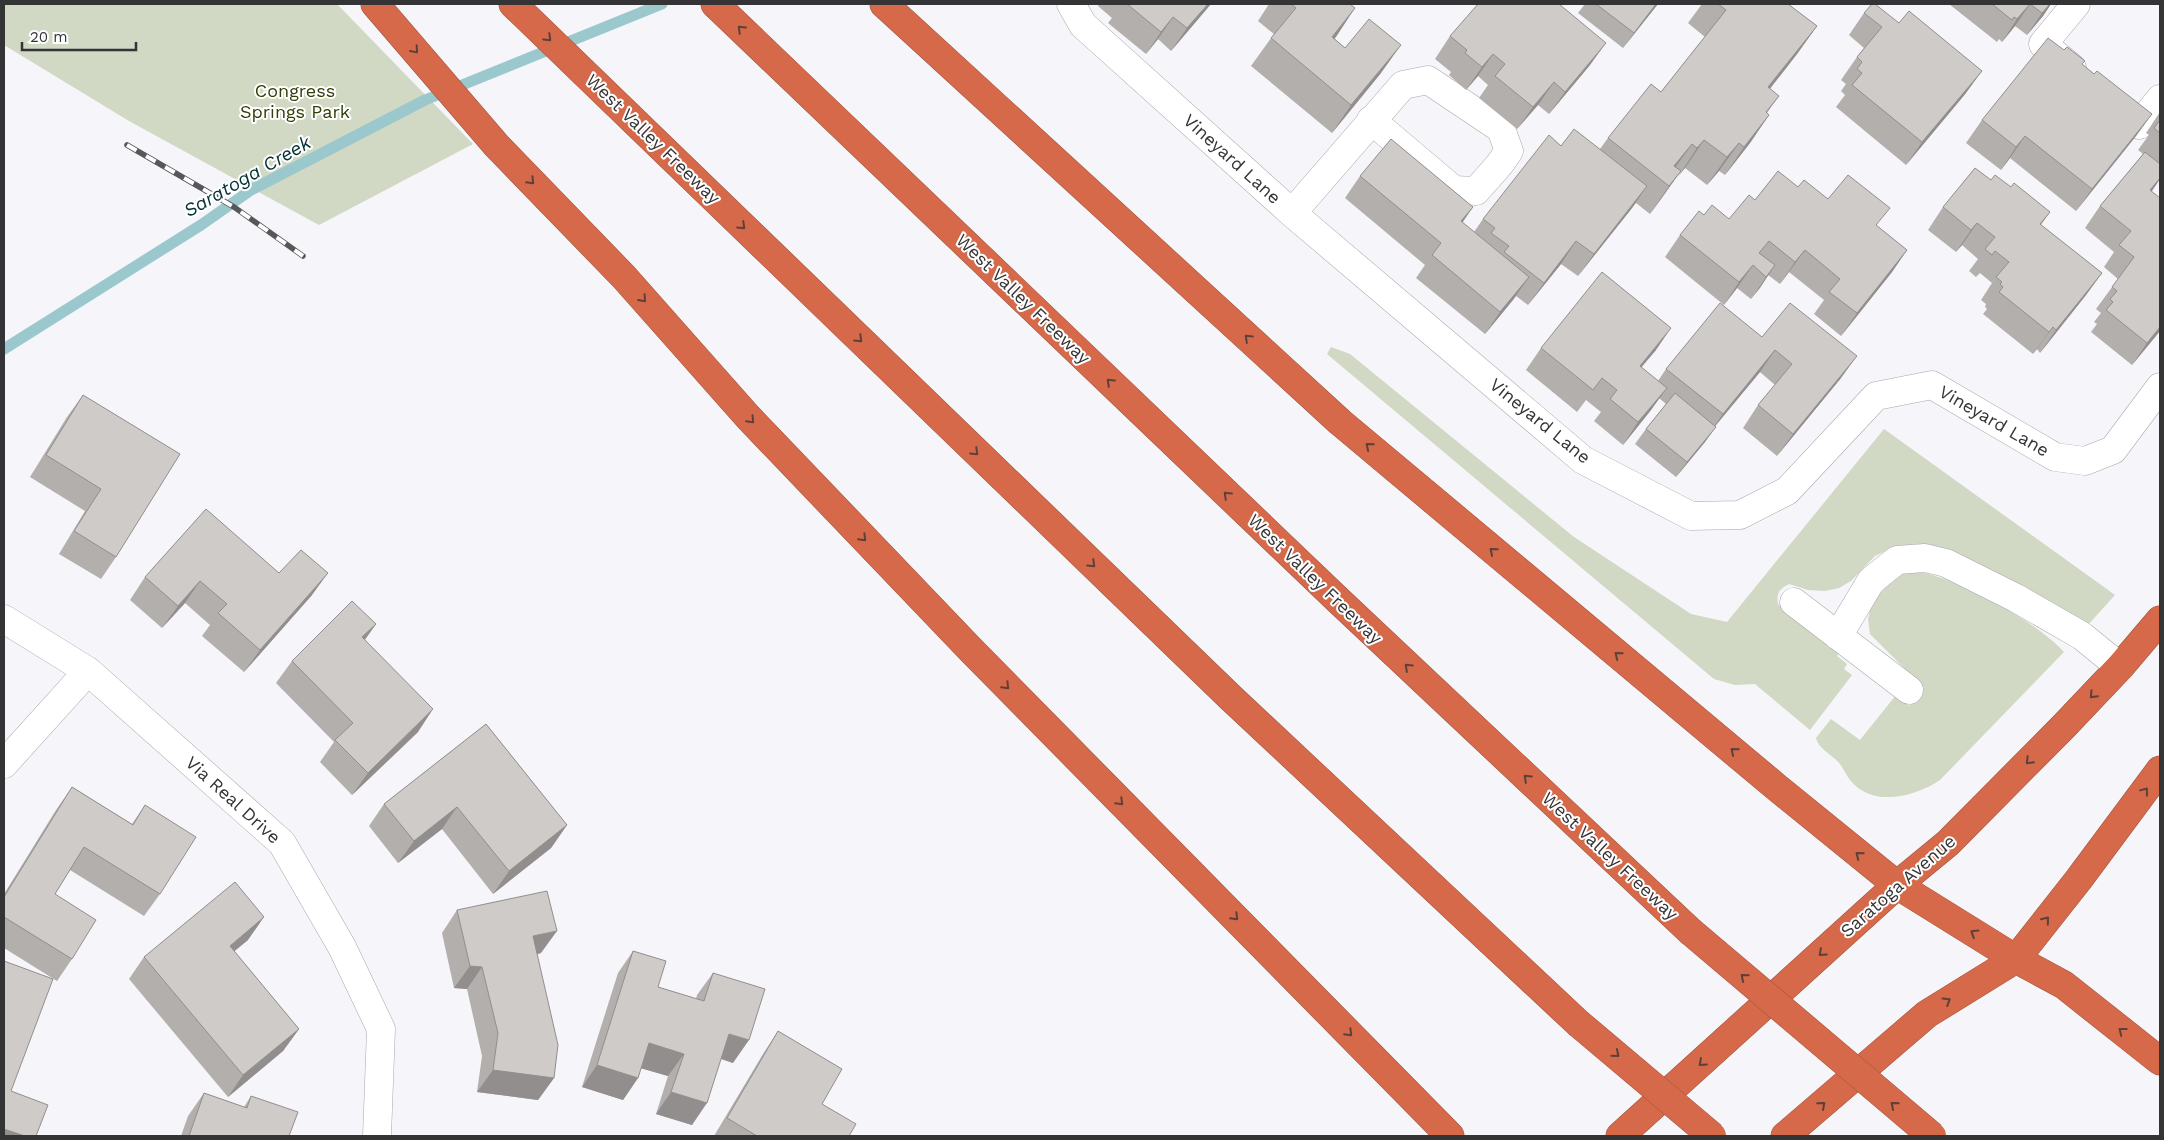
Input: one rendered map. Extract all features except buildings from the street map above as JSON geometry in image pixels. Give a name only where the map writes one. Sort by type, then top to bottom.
[{"type":"highway","name":"West Valley Freeway","points":[[513,4],[1230,698],[1578,1023],[1712,1136]]},
{"type":"highway","name":"West Valley Freeway","points":[[715,4],[1330,594],[1690,931],[1932,1136]]},
{"type":"highway","points":[[379,8],[497,146],[624,277],[748,417],[958,637],[1450,1136]]},
{"type":"highway","points":[[889,8],[1340,422],[1542,593],[1897,885],[2064,985],[2160,1061]]},
{"type":"highway","name":"Saratoga Avenue","points":[[1620,1136],[1897,885],[1948,843],[2120,667],[2160,620]]},
{"type":"highway","points":[[1785,1136],[1927,1014],[2016,958],[2079,879],[2160,770]]},
{"type":"street","name":"Vineyard Lane","points":[[1071,4],[1083,25],[1292,213],[1584,460],[1691,516],[1740,515],[1787,491],[1876,396],[1932,385],[2055,457],[2085,461],[2112,450],[2160,387]]},
{"type":"street","points":[[2076,4],[2042,44],[2139,125],[2160,99]]},
{"type":"street","points":[[1292,213],[1371,120],[1403,85],[1428,80],[1501,129],[1509,151],[1476,191],[1454,190],[1371,120]]},
{"type":"street","points":[[1838,636],[1871,581],[1897,560],[1925,558],[1946,562],[2016,598],[2082,636],[2120,667]]},
{"type":"street","points":[[1794,602],[1910,690]]},
{"type":"street","name":"Via Real Drive","points":[[4,619],[88,671],[282,843],[342,947],[381,1029],[377,1136]]},
{"type":"street","points":[[4,764],[88,671]]},
{"type":"green space","name":"Congress Springs Park","points":[[4,4],[337,4],[473,144],[319,225],[129,121],[4,45]]},
{"type":"green space","points":[[1331,347],[1350,354],[1574,537],[1691,614],[1727,622],[1884,429],[2115,595],[2086,627],[1944,550],[1918,544],[1894,547],[1875,556],[1851,581],[1839,588],[1825,591],[1808,590],[1789,584],[1779,591],[1778,604],[1840,651],[1837,656],[1847,664],[1844,669],[1852,675],[1810,730],[1755,684],[1735,685],[1714,679],[1327,354]]},
{"type":"green space","points":[[1908,571],[1925,573],[1946,579],[1991,600],[2034,627],[2064,652],[1940,780],[1906,795],[1882,797],[1859,789],[1850,780],[1840,764],[1820,746],[1816,738],[1831,719],[1860,740],[1896,695],[1909,706],[1924,688],[1870,634],[1868,619],[1872,602],[1895,578]]},
{"type":"waterway","name":"Saratoga Creek","points":[[4,349],[201,225],[251,190],[425,100],[662,4]]},
{"type":"railway","points":[[127,145],[234,207],[303,256]]}]
